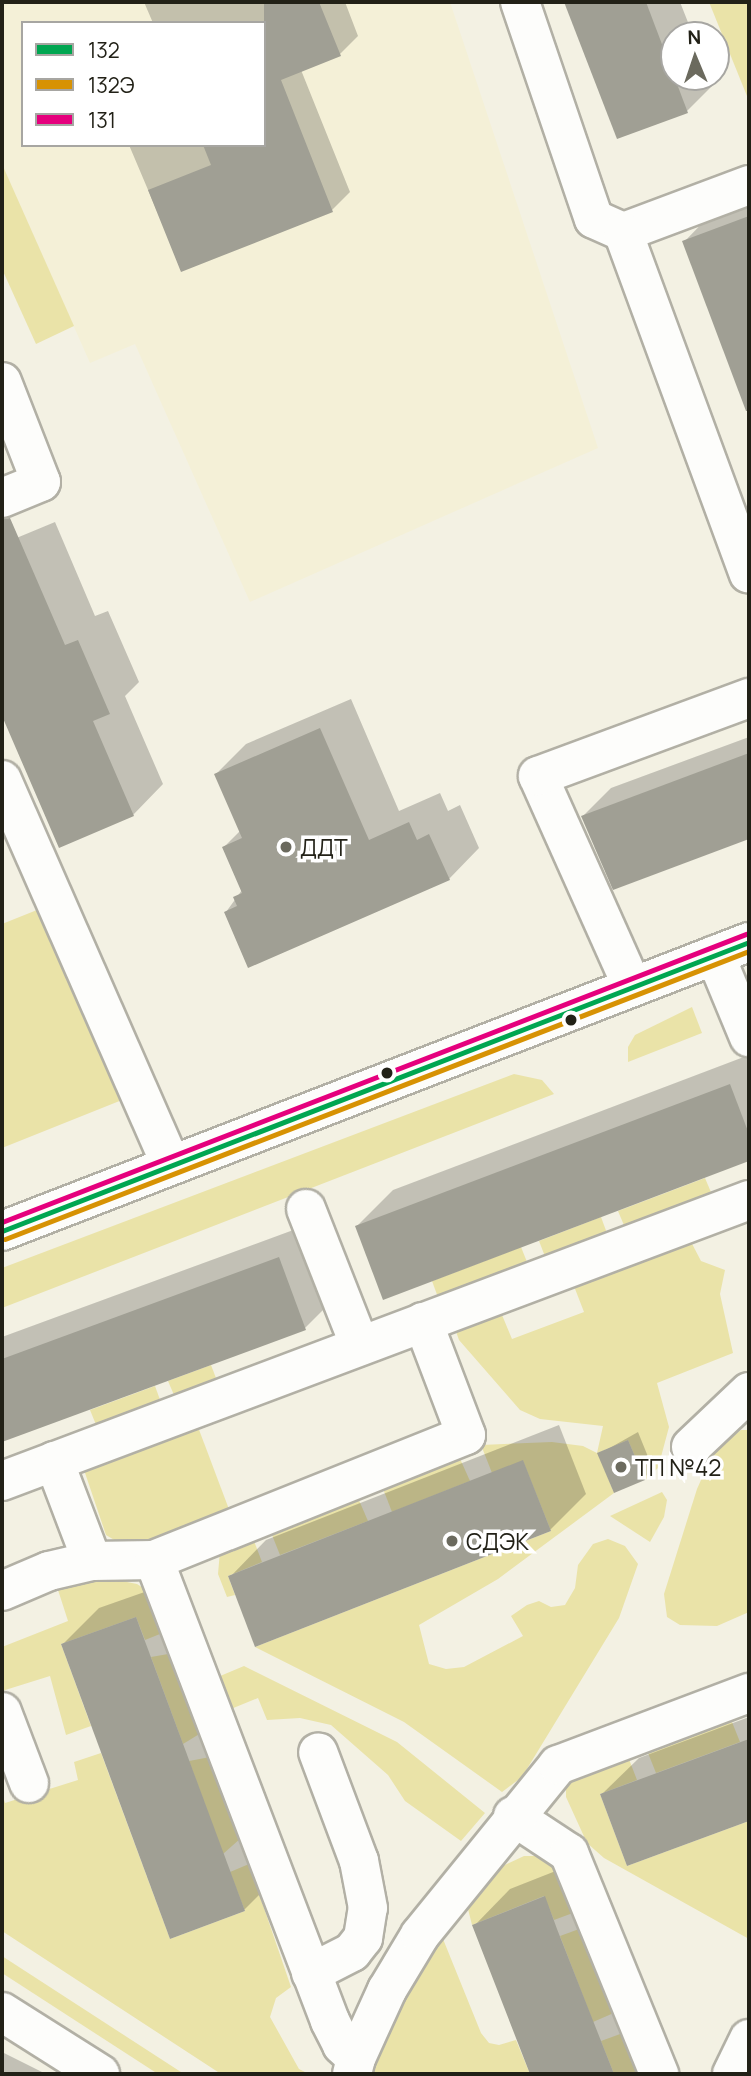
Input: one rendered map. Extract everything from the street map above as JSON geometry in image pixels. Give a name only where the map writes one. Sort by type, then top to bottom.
[{"type":"street","points":[[520,2],[594,219],[623,232],[749,186]]},
{"type":"street","points":[[623,232],[749,574]]},
{"type":"street","points":[[2,382],[41,482],[2,498]]},
{"type":"street","points":[[632,986],[538,776],[749,698]]},
{"type":"street","points":[[2,780],[171,1165]]},
{"type":"street","points":[[2,1231],[732,948],[749,1037]]},
{"type":"street","points":[[2,1481],[749,1200]]},
{"type":"street","points":[[306,1209],[360,1346]]},
{"type":"street","points":[[2,1591],[49,1571],[92,1561],[154,1560],[466,1435],[423,1322]]},
{"type":"street","points":[[691,1447],[749,1392]]},
{"type":"street","points":[[54,1461],[92,1561]]},
{"type":"street","points":[[154,1560],[311,1973],[335,2033],[354,2066]]},
{"type":"street","points":[[354,2066],[415,1943],[513,1816],[558,1765],[749,1693]]},
{"type":"street","points":[[2,1712],[29,1783]]},
{"type":"street","points":[[311,1973],[352,1952],[363,1938],[368,1908],[359,1861],[318,1752]]},
{"type":"street","points":[[513,1816],[569,1853],[659,2074]]},
{"type":"street","points":[[2,2011],[100,2074]]},
{"type":"street","points":[[732,2074],[749,2039]]},
{"type":"shaded area","points":[[2,2],[450,2],[598,448],[250,602],[135,344],[90,363],[2,164]]},
{"type":"shaded area","points":[[709,2],[749,2],[749,101],[730,54],[730,21],[717,21]]},
{"type":"shaded area","points":[[2,164],[74,326],[36,344],[2,269]]},
{"type":"shaded area","points":[[47,906],[122,1100],[2,1148],[2,924]]},
{"type":"shaded area","points":[[692,1007],[702,1033],[628,1062],[628,1047],[635,1035]]},
{"type":"shaded area","points":[[514,1074],[542,1080],[554,1094],[2,1308],[2,1268]]},
{"type":"shaded area","points":[[705,1178],[713,1197],[626,1230],[618,1211]]},
{"type":"shaded area","points":[[601,1217],[608,1236],[546,1259],[539,1241]]},
{"type":"shaded area","points":[[689,1238],[701,1261],[725,1270],[720,1294],[733,1353],[657,1383],[669,1427],[658,1468],[645,1480],[628,1440],[598,1453],[614,1493],[498,1579],[419,1625],[429,1664],[446,1669],[464,1667],[523,1636],[511,1616],[527,1605],[539,1601],[551,1607],[565,1605],[575,1588],[578,1565],[593,1544],[608,1539],[625,1546],[638,1564],[619,1618],[522,1777],[502,1792],[404,1722],[255,1647],[551,1531],[523,1461],[492,1473],[481,1445],[552,1442],[583,1446],[597,1453],[603,1426],[540,1419],[520,1410],[459,1340],[453,1323],[497,1303],[512,1339],[584,1312],[572,1281]]},
{"type":"shaded area","points":[[521,1247],[529,1267],[439,1300],[432,1281]]},
{"type":"shaded area","points":[[211,1365],[219,1386],[177,1402],[168,1381]]},
{"type":"shaded area","points":[[155,1386],[163,1408],[99,1432],[90,1410]]},
{"type":"shaded area","points":[[195,1419],[230,1512],[137,1545],[121,1544],[106,1535],[81,1461]]},
{"type":"shaded area","points":[[741,1430],[749,1430],[749,1612],[717,1626],[680,1625],[667,1617],[664,1594],[697,1489],[714,1451]]},
{"type":"shaded area","points":[[457,1452],[470,1481],[392,1512],[380,1481]]},
{"type":"shaded area","points":[[355,1491],[368,1521],[280,1555],[268,1525]]},
{"type":"shaded area","points":[[662,1492],[667,1500],[664,1517],[650,1542],[610,1516]]},
{"type":"shaded area","points":[[251,1533],[262,1562],[228,1576],[235,1595],[227,1597],[218,1574],[220,1551]]},
{"type":"shaded area","points":[[102,1577],[137,1584],[148,1591],[165,1632],[145,1640],[136,1617],[61,1644],[91,1726],[66,1735],[50,1676],[2,1691],[2,1647],[68,1621],[58,1590]]},
{"type":"shaded area","points":[[168,1654],[175,1659],[201,1733],[183,1744],[151,1657]]},
{"type":"shaded area","points":[[244,1666],[397,1742],[485,1813],[461,1841],[405,1801],[388,1775],[331,1725],[300,1718],[267,1720],[258,1698],[226,1711],[213,1679]]},
{"type":"shaded area","points":[[730,1717],[740,1742],[656,1773],[646,1748]]},
{"type":"shaded area","points":[[101,1753],[170,1939],[245,1911],[230,1872],[249,1864],[291,1987],[276,1998],[270,2017],[299,2069],[309,2074],[221,2074],[2,1931],[2,1793],[5,1803],[78,1780],[74,1762]]},
{"type":"shaded area","points":[[627,1754],[637,1780],[600,1794],[627,1866],[749,1821],[749,1939],[604,1858],[587,1843],[566,1797],[566,1786],[573,1775]]},
{"type":"shaded area","points":[[210,1757],[241,1838],[223,1854],[189,1761]]},
{"type":"shaded area","points":[[524,1856],[544,1856],[557,1864],[581,1910],[554,1920],[544,1896],[472,1925],[466,1901],[490,1872]]},
{"type":"shaded area","points":[[590,1925],[623,2009],[593,2022],[560,1936]]},
{"type":"shaded area","points":[[443,1939],[481,2033],[489,2043],[499,2045],[516,2040],[530,2074],[366,2074],[435,1940]]},
{"type":"shaded area","points":[[2,1956],[184,2074],[158,2074],[2,1973]]},
{"type":"shaded area","points":[[631,2030],[649,2074],[614,2074],[601,2041]]},
{"type":"building","points":[[264,2],[319,2],[341,56],[281,80],[333,212],[181,272],[148,190],[211,165],[204,147],[266,147]]},
{"type":"building","points":[[564,2],[646,2],[660,39],[660,91],[680,91],[688,113],[617,139]]},
{"type":"building","points":[[749,216],[749,411],[746,411],[682,241]]},
{"type":"building","points":[[10,518],[65,645],[78,640],[110,714],[93,721],[134,816],[59,848],[2,716],[2,519]]},
{"type":"building","name":"ДДТ","points":[[320,728],[369,840],[409,822],[417,840],[429,834],[450,880],[248,968],[224,912],[237,906],[233,897],[242,893],[222,847],[242,838],[214,774]]},
{"type":"building","points":[[749,753],[749,839],[613,890],[581,816]]},
{"type":"building","points":[[730,1084],[749,1134],[749,1161],[383,1300],[355,1226]]},
{"type":"building","points":[[279,1257],[306,1330],[2,1442],[2,1359]]},
{"type":"building","name":"ТП №42","points":[[628,1440],[645,1480],[614,1493],[597,1453]]},
{"type":"building","points":[[523,1460],[551,1531],[255,1647],[228,1576]]},
{"type":"building","points":[[136,1617],[245,1911],[170,1939],[61,1644]]},
{"type":"building","points":[[749,1739],[749,1821],[627,1866],[600,1794]]},
{"type":"building","points":[[545,1896],[614,2074],[530,2074],[472,1925]]},
{"type":"transit line","name":"131","points":[[2,1222],[746,934]]},
{"type":"transit line","name":"132","points":[[2,1231],[749,942]]},
{"type":"transit line","name":"132Э","points":[[5,1239],[749,951]]},
{"type":"place","name":"ДДТ","points":[[286,847]]},
{"type":"place","name":"ТП №42","points":[[621,1467]]},
{"type":"place","name":"СДЭК","points":[[452,1541]]}]
